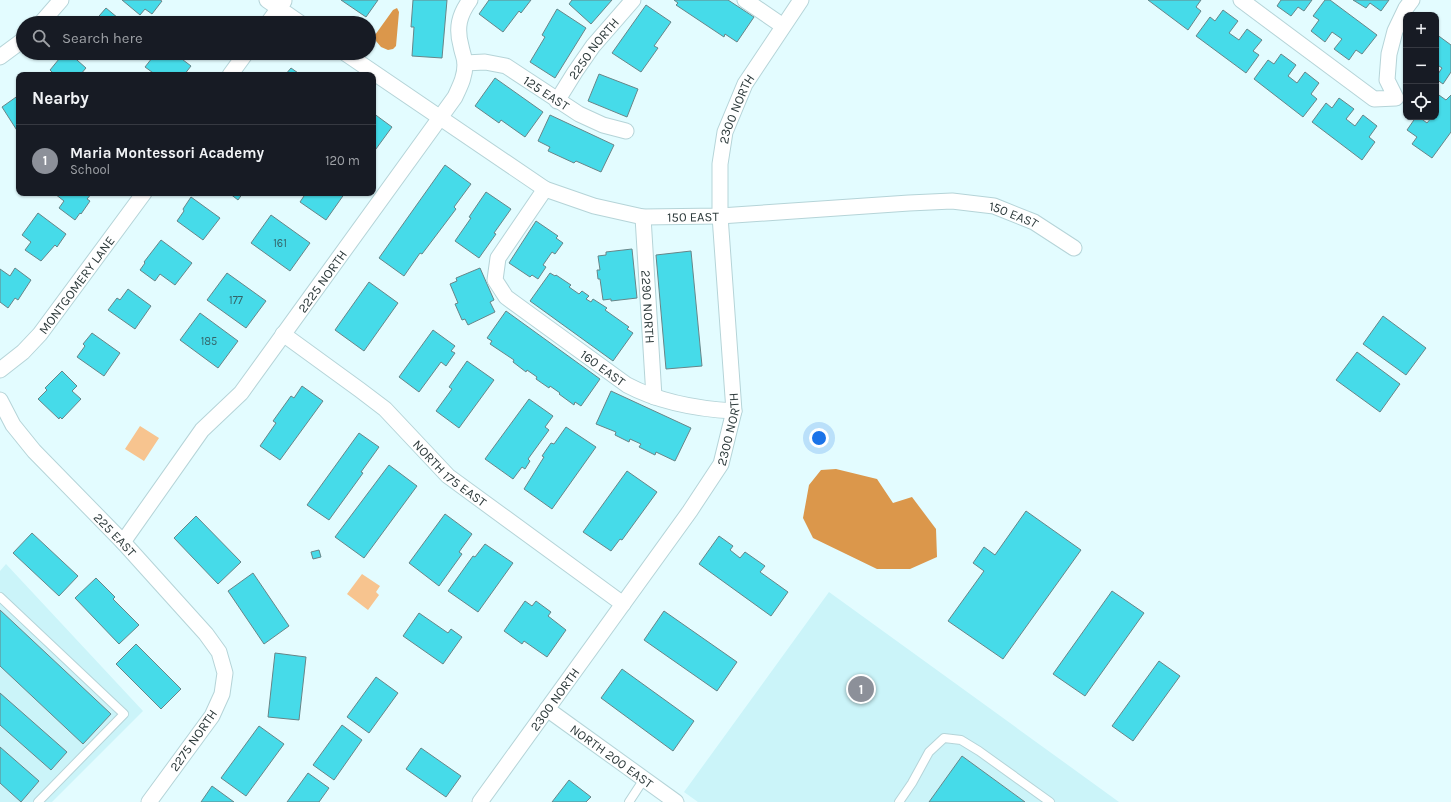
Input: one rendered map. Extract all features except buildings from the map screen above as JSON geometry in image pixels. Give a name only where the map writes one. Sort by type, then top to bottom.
[{"type":"street","points":[[47,16],[61,0]]},
{"type":"street","points":[[267,0],[282,4],[293,16]]},
{"type":"street","name":"2225 NORTH","points":[[123,542],[202,430],[241,393],[455,96],[463,80],[465,63],[458,36],[459,22],[465,7],[470,0]]},
{"type":"street","name":"2250 NORTH","points":[[557,101],[593,46],[633,0]]},
{"type":"street","points":[[745,0],[783,26]]},
{"type":"street","name":"2300 NORTH","points":[[480,802],[690,511],[721,464],[734,411],[720,216],[720,164],[725,132],[745,84],[801,0]]},
{"type":"street","points":[[1241,0],[1374,99],[1396,98],[1387,80],[1389,54],[1395,32],[1406,8],[1412,0]]},
{"type":"street","points":[[273,16],[282,4]]},
{"type":"street","points":[[0,57],[16,45]]},
{"type":"street","points":[[232,72],[241,60]]},
{"type":"street","name":"150 EAST","points":[[355,60],[373,72]]},
{"type":"street","name":"125 EAST","points":[[465,63],[485,62],[506,66],[557,101],[579,114],[603,125],[626,131]]},
{"type":"street","name":"150 EAST","points":[[376,74],[544,189],[594,206],[643,216],[720,216],[952,201],[994,206],[1034,222],[1074,248]]},
{"type":"street","name":"160 EAST","points":[[544,189],[498,258],[496,280],[506,297],[627,385],[654,397],[670,402],[707,410],[734,411]]},
{"type":"street","name":"MONTGOMERY LANE","points":[[0,370],[23,352],[40,334],[142,196]]},
{"type":"street","name":"2290 NORTH","points":[[643,216],[654,397]]},
{"type":"street","name":"NORTH 175 EAST","points":[[283,334],[385,409],[448,476],[623,604]]},
{"type":"street","name":"225 EAST","points":[[0,400],[13,425],[34,452],[123,542],[206,634],[219,652],[224,673]]},
{"type":"street","name":"2275 NORTH","points":[[149,802],[212,716],[222,694],[224,673]]},
{"type":"street","name":"NORTH 200 EAST","points":[[547,709],[676,802]]},
{"type":"lane","points":[[0,597],[124,714],[38,802]]},
{"type":"lane","points":[[899,802],[929,752],[944,738],[961,740],[1050,802]]},
{"type":"lane","points":[[629,802],[644,779]]},
{"type":"shaded area","points":[[397,8],[399,12],[396,46],[393,49],[388,50],[381,47],[376,41],[376,34],[393,10]]},
{"type":"shaded area","points":[[140,426],[159,438],[144,461],[125,449]]},
{"type":"shaded area","points":[[836,469],[877,479],[893,503],[912,497],[936,529],[937,557],[910,569],[877,569],[813,538],[803,518],[809,485],[821,470]]},
{"type":"shaded area","points":[[6,564],[143,711],[52,802],[0,802],[0,571]]},
{"type":"shaded area","points":[[362,574],[380,586],[376,592],[379,595],[368,610],[347,594]]},
{"type":"shaded area","points":[[829,592],[1119,802],[698,802],[684,792]]},
{"type":"place","name":"Maria Montessori Academy","points":[[861,689]]}]
